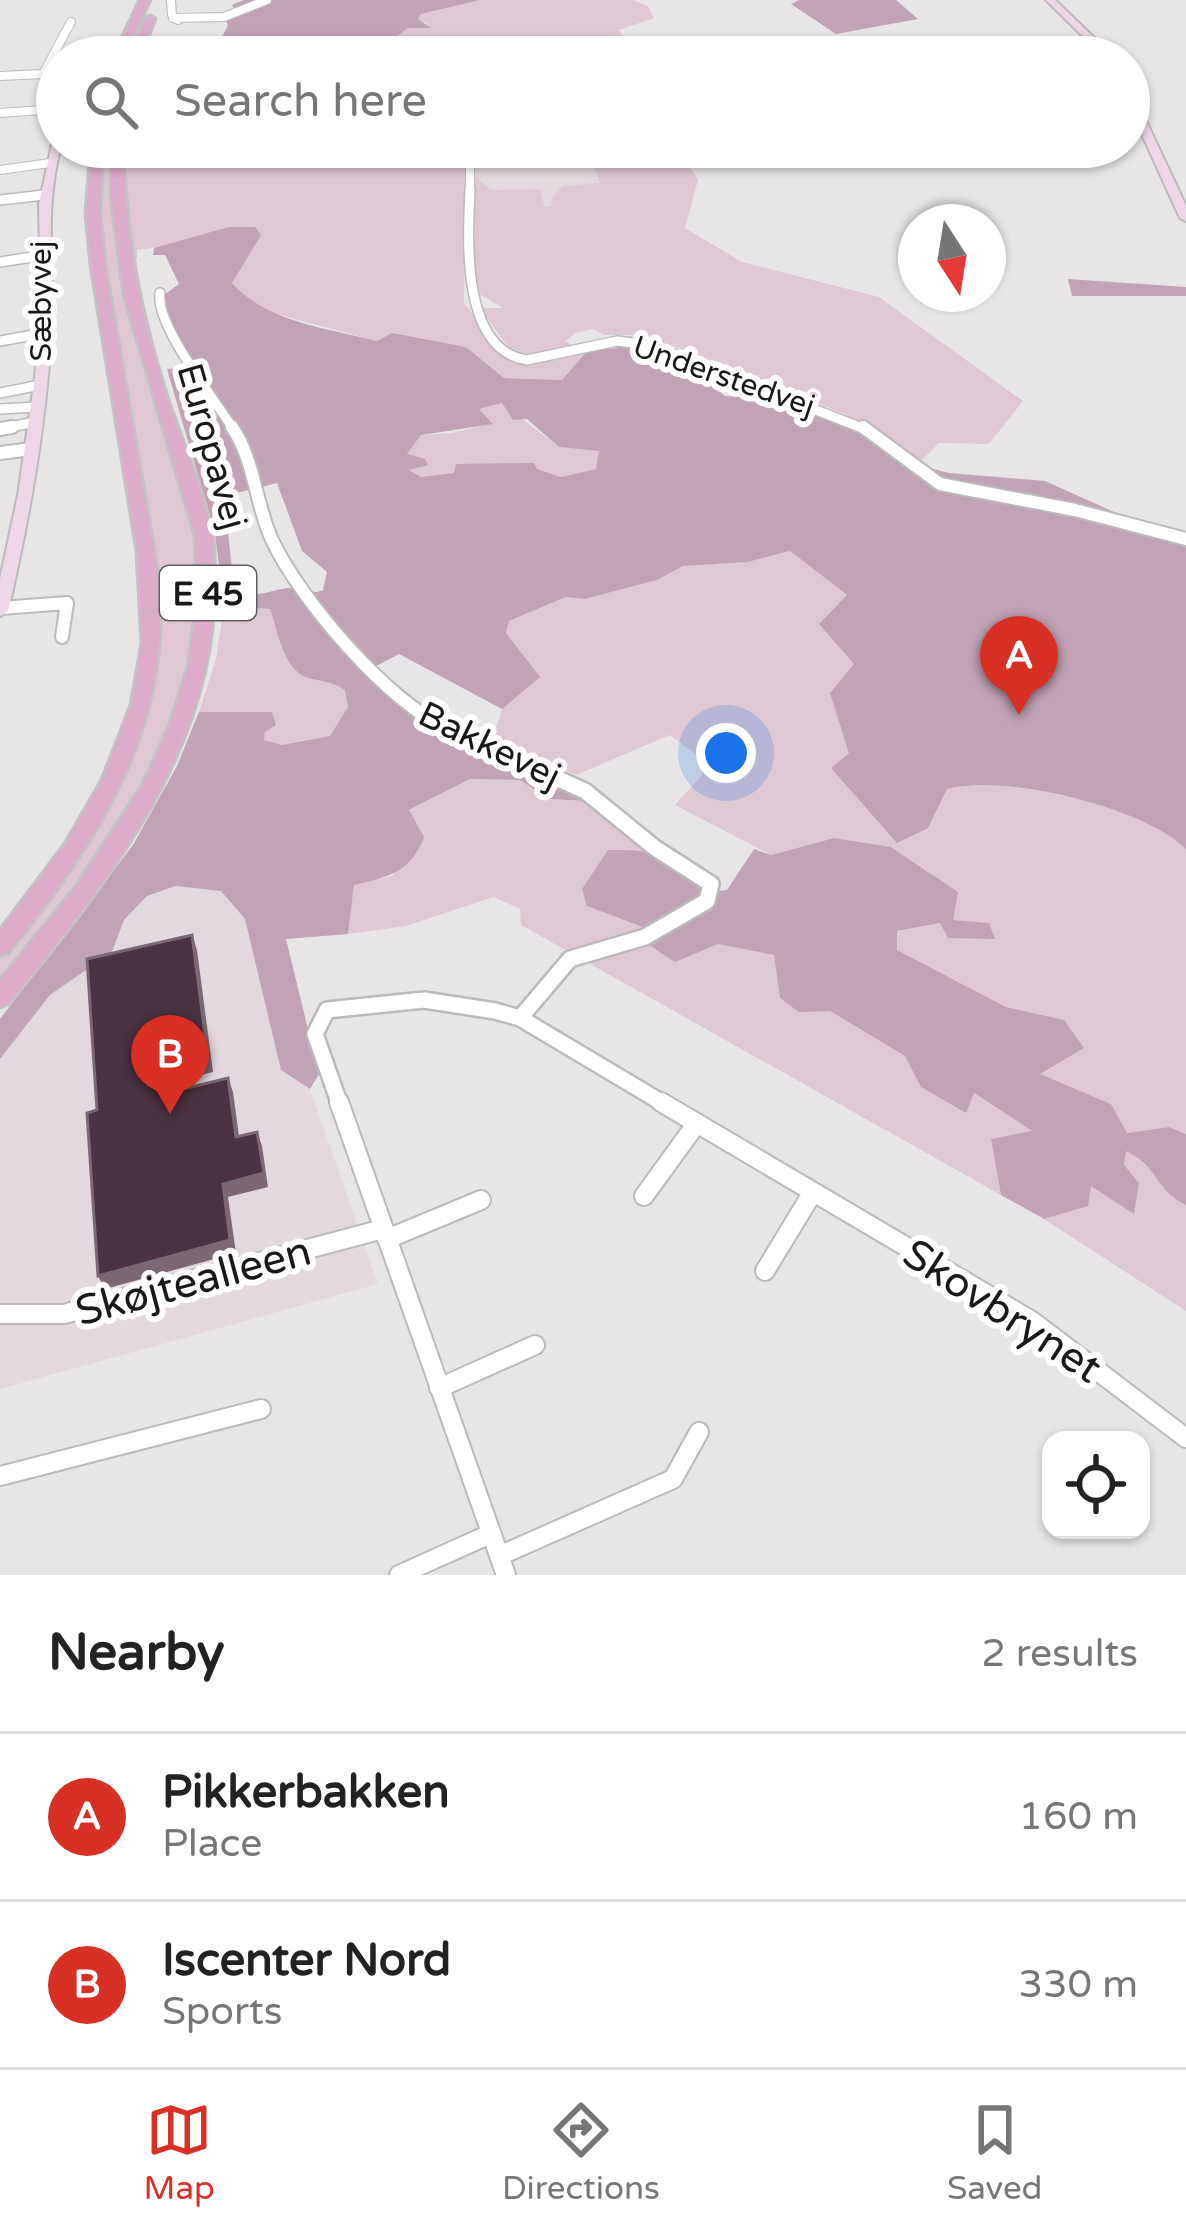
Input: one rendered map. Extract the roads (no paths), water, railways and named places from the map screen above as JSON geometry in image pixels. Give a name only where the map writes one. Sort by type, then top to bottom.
[{"type":"main road","points":[[127,36],[145,0]]},
{"type":"main road","points":[[144,36],[159,0]]},
{"type":"main road","name":"Europavej","points":[[0,946],[48,888],[105,795],[130,740],[149,665],[151,588],[98,266],[93,214],[96,168]]},
{"type":"main road","name":"Europavej","points":[[0,997],[97,879],[139,814],[184,718],[203,643],[209,576],[203,536],[124,262],[118,168]]},
{"type":"street","points":[[171,0],[173,18]]},
{"type":"street","points":[[173,18],[224,17],[267,0]]},
{"type":"street","points":[[1050,0],[1087,36]]},
{"type":"street","points":[[173,18],[200,24]]},
{"type":"street","points":[[63,36],[71,22]]},
{"type":"street","points":[[0,76],[36,75]]},
{"type":"street","points":[[0,113],[36,110]]},
{"type":"street","points":[[1150,140],[1186,218]]},
{"type":"street","points":[[0,170],[36,165]]},
{"type":"street","name":"Sæbyvej","points":[[49,168],[44,195],[40,385],[2,599],[67,603],[62,637]]},
{"type":"street","name":"Understedvej","points":[[470,168],[469,292],[476,313],[513,358],[538,358],[617,340],[650,345],[841,416],[940,484],[1075,510],[1186,539]]},
{"type":"street","name":"Sæbyvej","points":[[0,200],[44,195]]},
{"type":"street","points":[[0,262],[45,255]]},
{"type":"street","name":"Bakkevej","points":[[160,293],[158,306],[169,328],[245,446],[271,538],[294,577],[370,673],[426,719],[585,791],[655,848],[712,884],[707,901],[657,931],[570,959],[520,1018]]},
{"type":"street","points":[[0,341],[44,333]]},
{"type":"street","points":[[0,393],[40,385]]},
{"type":"street","name":"Sæbyvej","points":[[0,409],[36,414]]},
{"type":"street","points":[[0,429],[36,414]]},
{"type":"street","points":[[0,454],[31,449]]},
{"type":"street","name":"Skovbrynet","points":[[385,1234],[315,1034],[317,1023],[327,1010],[378,999],[428,997],[475,1004],[520,1018],[1032,1321],[1186,1438]]},
{"type":"street","points":[[644,1196],[697,1123]]},
{"type":"street","points":[[765,1271],[813,1192]]},
{"type":"street","name":"Skøjtealleen","points":[[0,1314],[64,1314],[385,1234],[482,1201]]},
{"type":"street","points":[[385,1234],[502,1565],[673,1478],[699,1432]]},
{"type":"street","points":[[439,1388],[535,1346]]},
{"type":"street","points":[[0,1476],[261,1409]]},
{"type":"street","points":[[399,1575],[490,1534]]},
{"type":"place","name":"Pikkerbakken","points":[[1019,715]]},
{"type":"place","name":"Iscenter Nord","points":[[170,1114]]}]
